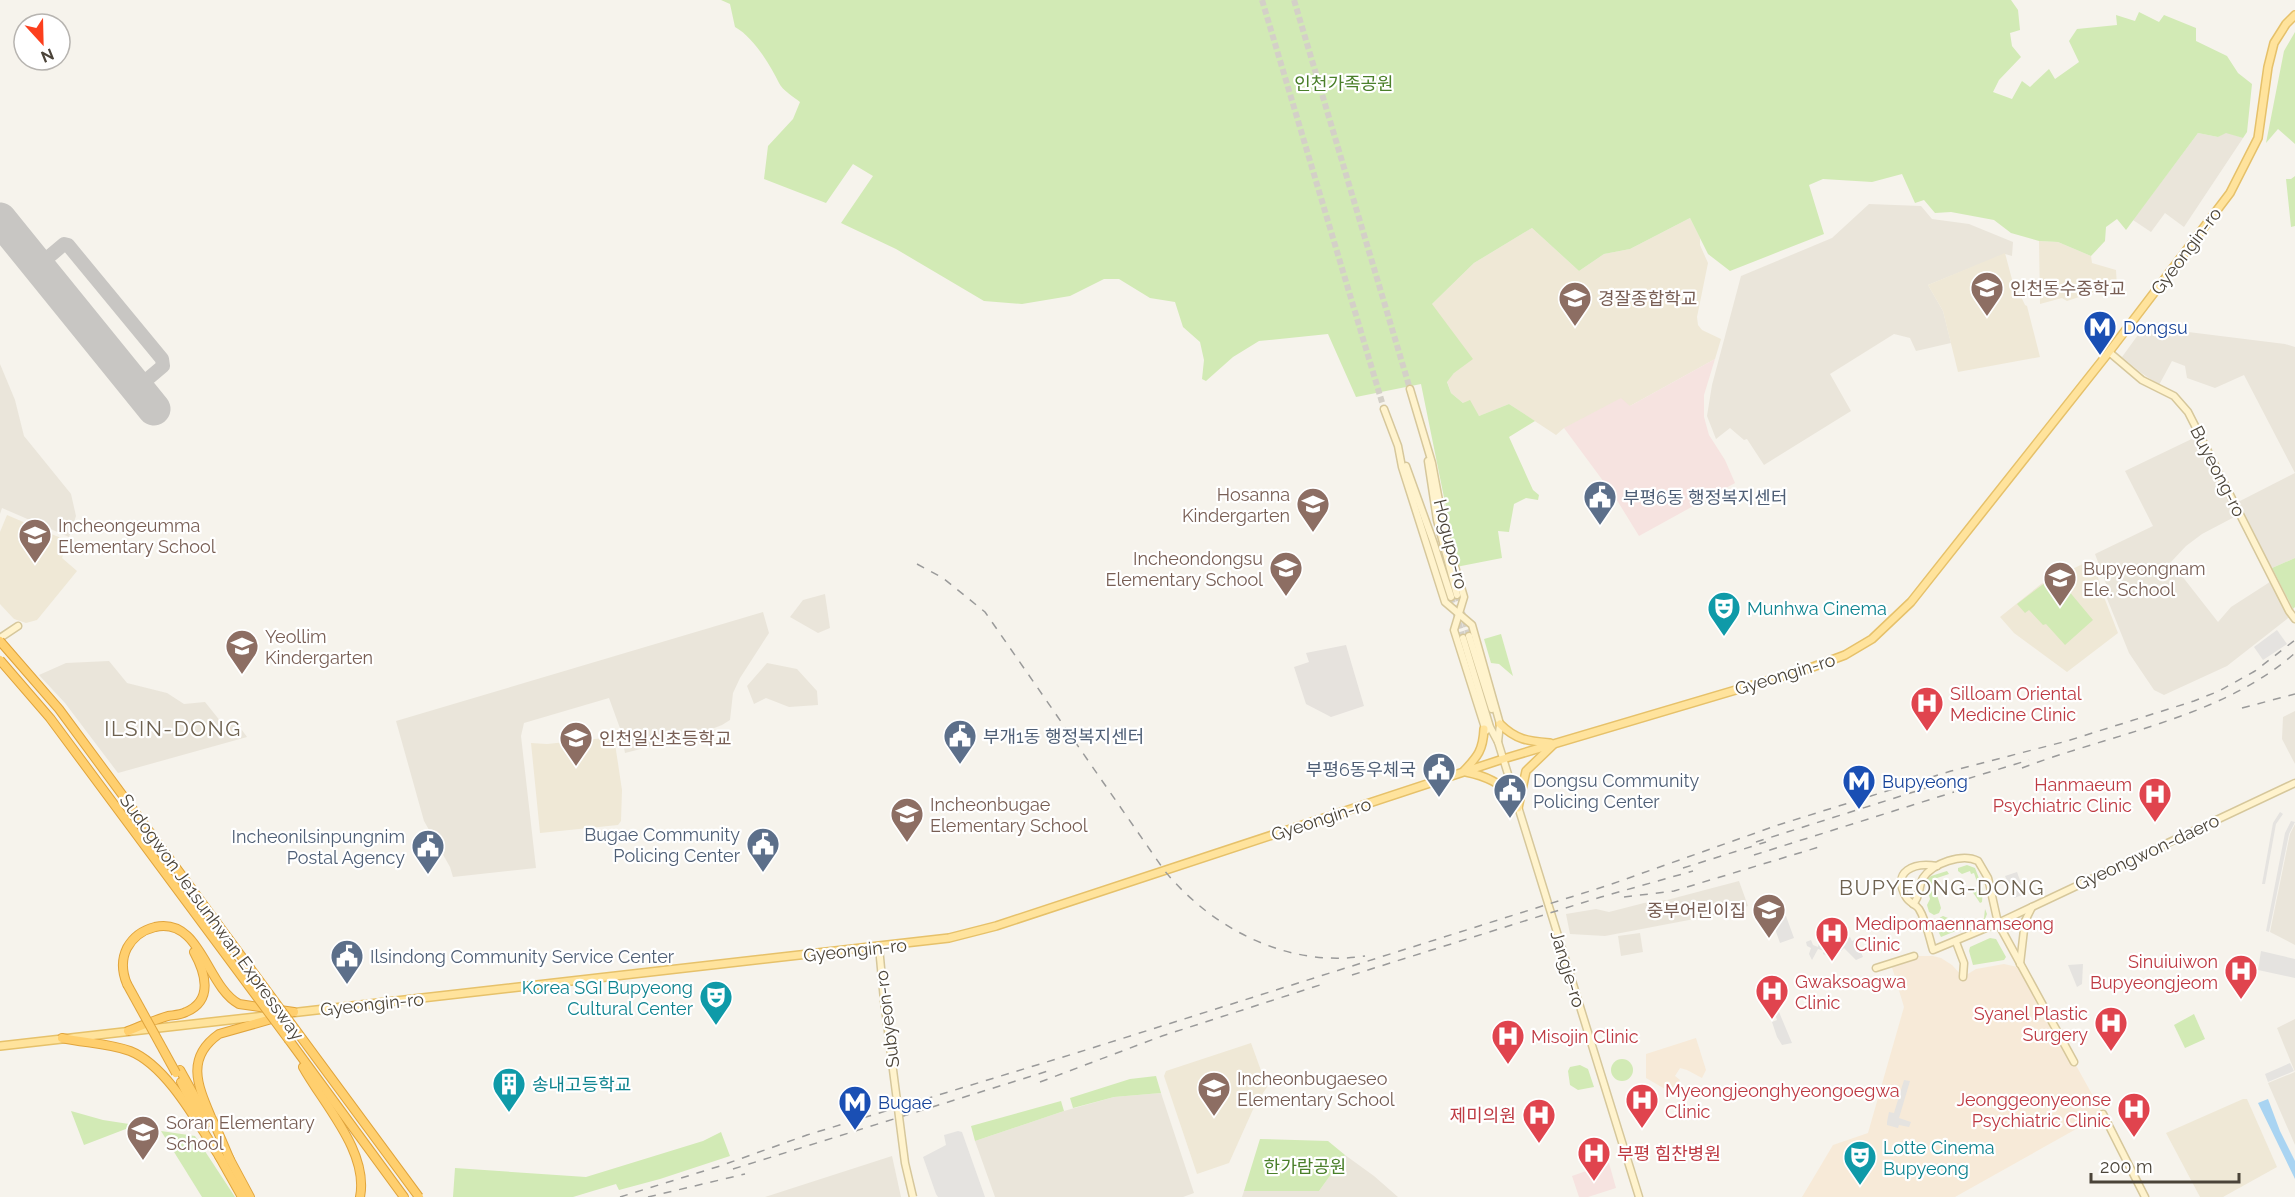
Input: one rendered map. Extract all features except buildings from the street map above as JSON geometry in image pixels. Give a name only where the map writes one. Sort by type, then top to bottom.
[{"type":"highway","name":"Sudogwon Je1sunhwan Expressway","points":[[0,640],[59,709],[419,1197]]},
{"type":"highway","name":"Sudogwon Je1sunhwan Expressway","points":[[0,660],[50,718],[404,1197]]},
{"type":"highway","points":[[250,1197],[123,974],[123,964],[130,943],[148,929],[160,926],[186,934],[194,942],[219,987],[231,1000],[238,1004],[294,1012]]},
{"type":"highway","points":[[128,1031],[167,1016],[187,1012],[202,996],[205,981],[201,965],[190,945],[177,934],[160,931],[149,933],[134,945],[127,964],[129,983]]},
{"type":"highway","points":[[230,1160],[197,1080],[198,1061],[202,1051],[209,1041],[219,1034],[294,1012]]},
{"type":"highway","points":[[62,1038],[106,1044],[132,1052],[147,1062],[171,1085],[221,1159]]},
{"type":"highway","points":[[289,1040],[315,1088],[357,1155],[362,1179],[360,1197]]},
{"type":"highway","points":[[178,1072],[242,1197]]},
{"type":"main road","name":"Gyeongin-ro","points":[[0,1046],[949,938],[986,929],[1503,759],[1810,668],[1845,655],[1872,639],[1912,600],[2109,352],[2230,193],[2258,138],[2268,67],[2274,43],[2286,24],[2295,15]]},
{"type":"main road","name":"Buyeong-ro","points":[[2109,352],[2142,380],[2174,396],[2188,412],[2295,619]]},
{"type":"main road","name":"Hogupo-ro","points":[[1398,446],[1402,467],[1445,602],[1459,614],[1464,597],[1445,534],[1432,463],[1410,389]]},
{"type":"main road","name":"Hogupo-ro","points":[[1384,409],[1454,596],[1437,520],[1424,438]]},
{"type":"main road","points":[[1498,742],[1500,724],[1472,625],[1459,614],[1454,630],[1484,729],[1483,744],[1464,772],[1481,775],[1503,786],[1514,797]]},
{"type":"main road","points":[[0,640],[18,626]]},
{"type":"main road","name":"Jangje-ro","points":[[1466,637],[1497,726],[1498,742],[1514,797],[1639,1197]]},
{"type":"main road","points":[[1500,724],[1511,735],[1530,742],[1555,743]]},
{"type":"main road","points":[[1484,729],[1498,742]]},
{"type":"main road","points":[[1518,808],[1526,771],[1555,743]]},
{"type":"main road","name":"Gyeongwon-daero","points":[[1913,904],[1921,913],[1933,950],[1998,923],[2295,783]]},
{"type":"main road","points":[[1937,866],[1922,881],[1919,896],[1913,904],[1908,901],[1901,886],[1902,877],[1913,866],[1918,864],[1937,866],[1966,857],[1978,861],[1988,878],[1998,923],[2074,1062]]},
{"type":"main road","points":[[2020,964],[2025,921],[2035,905]]},
{"type":"main road","points":[[1956,942],[1964,963],[1963,977]]},
{"type":"main road","name":"Subyeon-ro","points":[[879,947],[905,1163],[912,1197]]},
{"type":"main road","points":[[1876,968],[1914,956]]},
{"type":"main road","points":[[2103,1114],[2145,1197]]},
{"type":"shaded area","points":[[2226,132],[2243,138],[2184,227],[2165,213],[2151,232],[2133,220],[2198,133],[2218,137]]},
{"type":"shaded area","points":[[1869,204],[1921,206],[1932,219],[1969,224],[2013,242],[2012,256],[2005,254],[1928,285],[1943,311],[1951,343],[1916,351],[1910,338],[1894,334],[1830,374],[1851,411],[1764,465],[1747,439],[1744,440],[1730,428],[1716,439],[1707,416],[1712,385],[1741,276],[1832,238]]},
{"type":"shaded area","name":"경잘종합학교","points":[[1690,218],[1700,238],[1700,245],[1708,263],[1697,317],[1698,325],[1702,330],[1721,339],[1715,359],[1630,406],[1564,428],[1556,435],[1509,404],[1479,416],[1451,393],[1447,381],[1454,373],[1432,304],[1474,263],[1532,228],[1579,271],[1604,254],[1630,249]]},
{"type":"shaded area","points":[[2039,241],[2058,242],[2091,256],[2092,263],[2116,270],[2117,287],[2103,289],[2067,301],[2062,298],[2040,304]]},
{"type":"shaded area","name":"인천동수중학교","points":[[2005,253],[2014,287],[2017,288],[2027,306],[2040,357],[1958,372],[1943,311],[1928,285]]},
{"type":"shaded area","points":[[2143,328],[2295,347],[2295,473],[2244,375],[2215,388],[2187,378],[2185,366],[2172,361],[2159,385],[2122,357]]},
{"type":"shaded area","points":[[1715,359],[1704,395],[1704,417],[1709,435],[1725,460],[1735,483],[1639,536],[1615,497],[1564,428],[1621,398],[1630,406]]},
{"type":"shaded area","points":[[0,364],[15,400],[24,436],[71,494],[76,516],[69,537],[2,508],[0,514]]},
{"type":"shaded area","points":[[2200,435],[2240,514],[2202,534],[2186,546],[2171,562],[2218,622],[2231,607],[2273,580],[2292,615],[2227,666],[2164,695],[2154,690],[2129,653],[2106,596],[2108,589],[2095,554],[2153,526],[2125,471]]},
{"type":"shaded area","points":[[2295,473],[2295,558],[2272,568],[2238,502]]},
{"type":"shaded area","name":"Incheongeumma Elementary School","points":[[7,515],[68,541],[62,558],[77,571],[37,620],[26,623],[14,619],[0,604],[0,532]]},
{"type":"shaded area","name":"Bupyeongnam Ele. School","points":[[2091,560],[2118,633],[2067,672],[2014,633],[2000,617],[2041,584]]},
{"type":"shaded area","points":[[825,594],[830,628],[818,633],[790,617],[803,600]]},
{"type":"shaded area","points":[[763,612],[769,633],[740,678],[733,693],[730,720],[722,725],[699,734],[625,753],[621,731],[609,698],[524,723],[521,736],[536,868],[453,877],[450,867],[424,821],[396,721]]},
{"type":"shaded area","points":[[2277,630],[2287,644],[2263,660],[2254,647]]},
{"type":"shaded area","points":[[1346,645],[1364,706],[1331,717],[1306,704],[1294,667],[1309,662],[1306,653]]},
{"type":"shaded area","points":[[109,661],[127,683],[167,693],[184,704],[205,702],[225,727],[236,722],[247,737],[118,773],[65,703],[39,675],[66,663]]},
{"type":"shaded area","points":[[767,663],[797,669],[817,691],[818,705],[789,707],[766,698],[754,704],[747,686]]},
{"type":"shaded area","points":[[2295,711],[2295,764],[2282,739],[2283,717]]},
{"type":"shaded area","name":"인천일신초등학교","points":[[614,737],[622,790],[621,821],[618,825],[540,833],[531,743],[547,744]]},
{"type":"shaded area","points":[[2280,812],[2283,814],[2276,824],[2265,884],[2262,884],[2273,823]]},
{"type":"shaded area","points":[[2291,821],[2295,822],[2289,834],[2269,932],[2266,931],[2285,833]]},
{"type":"shaded area","points":[[2295,824],[2295,945],[2270,932],[2290,834]]},
{"type":"shaded area","points":[[2017,872],[2025,894],[2014,898],[2005,876]]},
{"type":"shaded area","points":[[1739,881],[1748,906],[1710,916],[1605,936],[1570,934],[1566,914],[1596,909],[1609,912]]},
{"type":"shaded area","points":[[1778,912],[1780,918],[1786,916],[1794,938],[1780,943],[1770,915]]},
{"type":"shaded area","points":[[1842,930],[1845,939],[1850,937],[1852,941],[1856,939],[1863,957],[1856,960],[1844,948],[1841,951],[1833,947],[1828,956],[1823,954],[1824,951],[1818,949],[1812,960],[1809,954],[1811,948],[1806,942],[1811,940],[1813,945],[1818,947],[1820,937]]},
{"type":"shaded area","points":[[1640,933],[1643,952],[1621,956],[1618,936]]},
{"type":"shaded area","points":[[2261,951],[2295,959],[2295,978],[2258,970]]},
{"type":"shaded area","points":[[1914,956],[1941,958],[1952,965],[1963,977],[1976,969],[2004,964],[2022,968],[2103,1114],[1955,1197],[1802,1197],[1833,1145],[1868,1133],[1904,1007],[1891,964]]},
{"type":"shaded area","points":[[2083,964],[2082,984],[2077,987],[2068,965]]},
{"type":"shaded area","points":[[1779,1012],[1792,1043],[1782,1045],[1777,1037],[1772,1022],[1777,1020],[1775,1014]]},
{"type":"shaded area","points":[[2295,1019],[2295,1072],[2277,1028]]},
{"type":"shaded area","points":[[1696,1038],[1706,1070],[1702,1078],[1680,1068],[1675,1076],[1680,1080],[1672,1093],[1646,1078],[1646,1054]]},
{"type":"shaded area","name":"Incheonbugaeseo Elementary School","points":[[1251,1043],[1267,1087],[1255,1105],[1229,1163],[1197,1174],[1164,1076],[1166,1071]]},
{"type":"shaded area","points":[[2290,1063],[2294,1071],[2268,1082],[2265,1074]]},
{"type":"shaded area","points":[[2295,1072],[2295,1145],[2268,1083]]},
{"type":"shaded area","points":[[1904,1080],[1910,1081],[1899,1118],[1911,1122],[1909,1127],[1899,1125],[1898,1128],[1887,1125],[1887,1122],[1889,1112],[1894,1113]]},
{"type":"shaded area","points":[[1161,1093],[1194,1193],[1183,1197],[995,1197],[975,1141],[1114,1097]]},
{"type":"shaded area","points":[[2247,1099],[2277,1167],[2223,1197],[2200,1197],[2166,1133]]},
{"type":"shaded area","points":[[962,1132],[985,1197],[938,1197],[936,1194],[923,1157],[946,1145],[944,1135]]},
{"type":"shaded area","points":[[1345,1155],[1398,1197],[1242,1197],[1244,1191],[1319,1191]]},
{"type":"shaded area","points":[[892,1156],[901,1197],[765,1197]]},
{"type":"shaded area","name":"부평 힘찬병원","points":[[1609,1163],[1616,1188],[1588,1197],[1579,1197],[1572,1176]]},
{"type":"green space","name":"인천가족공원","points":[[721,0],[2011,0],[2018,10],[2020,30],[2010,33],[2012,46],[2021,57],[1999,80],[1993,92],[2012,99],[2022,81],[2030,87],[2049,69],[2055,79],[2079,62],[2069,41],[2077,29],[2117,25],[2116,15],[2135,21],[2139,12],[2159,22],[2164,15],[2196,28],[2196,41],[2227,56],[2238,73],[2252,84],[2247,132],[2243,138],[2226,133],[2218,137],[2198,133],[2126,230],[2117,219],[2106,227],[2105,241],[2091,256],[2058,242],[2039,241],[2011,233],[1994,220],[1951,212],[1935,213],[1924,200],[1915,203],[1902,174],[1872,182],[1823,179],[1809,185],[1824,234],[1730,271],[1708,254],[1690,218],[1630,249],[1604,254],[1579,271],[1532,228],[1474,263],[1432,304],[1473,359],[1454,373],[1447,382],[1451,393],[1463,403],[1470,400],[1479,416],[1509,404],[1535,421],[1509,437],[1533,490],[1539,495],[1538,500],[1526,498],[1514,504],[1509,532],[1498,531],[1502,558],[1456,567],[1445,523],[1449,522],[1421,384],[1356,397],[1328,334],[1259,341],[1233,357],[1206,381],[1202,379],[1204,360],[1200,342],[1183,327],[1175,302],[1150,298],[1119,279],[1104,279],[1070,296],[1022,304],[984,301],[896,249],[841,223],[873,176],[853,164],[826,203],[764,179],[768,146],[793,119],[800,102],[783,88],[760,52],[742,31],[735,27],[730,4]]},
{"type":"green space","points":[[2295,32],[2295,144],[2278,129],[2266,143],[2284,51]]},
{"type":"green space","points":[[2295,176],[2295,226],[2291,227],[2286,179]]},
{"type":"green space","points":[[2295,558],[2295,607],[2293,609],[2272,568]]},
{"type":"green space","points":[[2053,579],[2059,587],[2063,584],[2093,620],[2065,645],[2046,624],[2043,625],[2029,610],[2025,613],[2017,604]]},
{"type":"green space","points":[[1501,634],[1513,676],[1499,664],[1491,663],[1484,639]]},
{"type":"green space","points":[[1967,865],[1975,868],[1983,889],[1980,903],[1972,891],[1979,888],[1974,873],[1971,874],[1970,871],[1962,874],[1958,871],[1958,868]]},
{"type":"green space","points":[[1947,871],[1949,874],[1937,878],[1934,885],[1941,908],[1939,913],[1934,915],[1929,912],[1927,905],[1930,899],[1925,881],[1931,876]]},
{"type":"green space","points":[[1985,909],[1987,914],[1985,919],[1941,937],[1933,921],[1943,916],[1953,920],[1956,929],[1984,918]]},
{"type":"green space","points":[[1990,938],[1996,939],[2006,957],[2004,960],[1973,965],[1970,947]]},
{"type":"green space","points":[[2194,1014],[2205,1039],[2185,1048],[2174,1025]]},
{"type":"green space","points":[[1622,1059],[1630,1062],[1633,1070],[1630,1078],[1622,1081],[1614,1078],[1611,1070],[1614,1062]]},
{"type":"green space","points":[[1580,1065],[1588,1069],[1594,1087],[1578,1090],[1570,1085],[1568,1071],[1570,1067]]},
{"type":"green space","points":[[1156,1076],[1161,1093],[1114,1097],[1073,1108],[1070,1098],[1130,1079]]},
{"type":"green space","points":[[1061,1101],[1064,1111],[975,1141],[971,1126]]},
{"type":"green space","points":[[71,1111],[129,1124],[131,1127],[84,1145]]},
{"type":"green space","points":[[161,1131],[195,1136],[235,1197],[202,1197]]},
{"type":"green space","points":[[721,1132],[730,1156],[619,1190],[616,1184],[573,1197],[453,1197],[455,1168],[586,1177],[703,1141]]},
{"type":"green space","name":"한가람공원","points":[[1260,1139],[1328,1141],[1345,1155],[1319,1191],[1244,1191]]},
{"type":"water","points":[[2268,1099],[2295,1161],[2295,1179],[2258,1103]]},
{"type":"taxiway","points":[[38,266],[64,244],[68,245],[162,359],[163,366],[137,388]]},
{"type":"runway","points":[[0,219],[154,409]]},
{"type":"tunnel","points":[[1262,0],[1384,409]]},
{"type":"tunnel","points":[[1294,0],[1410,389]]},
{"type":"tunnel","points":[[1457,595],[1469,636]]},
{"type":"tunnel","points":[[1451,597],[1463,638]]},
{"type":"railway","points":[[917,564],[943,578],[985,612],[1164,870],[1183,891],[1228,926],[1254,940],[1280,950],[1308,956],[1336,958],[1365,956]]},
{"type":"railway","points":[[620,1197],[720,1166],[807,1135],[1073,1054],[1609,885],[1778,825],[1951,771],[2067,741],[2194,701],[2219,691],[2255,671],[2295,640]]},
{"type":"railway","points":[[2022,768],[2200,709],[2266,675],[2295,653]]},
{"type":"railway","points":[[2242,708],[2295,694]]},
{"type":"railway","points":[[1937,788],[2029,760]]},
{"type":"railway","points":[[1756,842],[1945,782]]},
{"type":"railway","points":[[1754,855],[1954,792]]},
{"type":"railway","points":[[1683,868],[1766,842]]},
{"type":"railway","points":[[1624,897],[1674,891],[1819,847]]},
{"type":"railway","points":[[1352,975],[1601,897],[1693,871]]},
{"type":"railway","points":[[1040,1082],[1162,1036],[1323,984]]},
{"type":"railway","points":[[733,1169],[1048,1071]]},
{"type":"railway","points":[[648,1197],[745,1174]]},
{"type":"place","name":"인천동수중학교","points":[[1987,317]]},
{"type":"place","name":"경잘종합학교","points":[[1575,327]]},
{"type":"place","name":"Dongsu","points":[[2100,356]]},
{"type":"place","name":"부평6동 행정복지센터","points":[[1600,526]]},
{"type":"place","name":"Hosanna Kindergarten","points":[[1313,533]]},
{"type":"place","name":"Incheongeumma Elementary School","points":[[35,564]]},
{"type":"place","name":"Incheondongsu Elementary School","points":[[1286,597]]},
{"type":"place","name":"Bupyeongnam Ele. School","points":[[2060,607]]},
{"type":"place","name":"Munhwa Cinema","points":[[1724,637]]},
{"type":"place","name":"Yeollim Kindergarten","points":[[242,675]]},
{"type":"place","name":"Silloam Oriental Medicine Clinic","points":[[1927,732]]},
{"type":"place","name":"부개1동 행정복지센터","points":[[960,765]]},
{"type":"place","name":"인천일신초등학교","points":[[576,767]]},
{"type":"place","name":"부평6동우체국","points":[[1439,798]]},
{"type":"place","name":"Bupyeong","points":[[1859,810]]},
{"type":"place","name":"Dongsu Community Policing Center","points":[[1510,819]]},
{"type":"place","name":"Hanmaeum Psychiatric Clinic","points":[[2155,823]]},
{"type":"place","name":"Incheonbugae Elementary School","points":[[907,843]]},
{"type":"place","name":"Bugae Community Policing Center","points":[[763,873]]},
{"type":"place","name":"Incheonilsinpungnim Postal Agency","points":[[428,875]]},
{"type":"place","name":"중부어린이집","points":[[1769,939]]},
{"type":"place","name":"Medipomaennamseong Clinic","points":[[1832,962]]},
{"type":"place","name":"Ilsindong Community Service Center","points":[[347,985]]},
{"type":"place","name":"Sinuiuiwon Bupyeongjeom","points":[[2241,1000]]},
{"type":"place","name":"Gwaksoagwa Clinic","points":[[1772,1020]]},
{"type":"place","name":"Korea SGI Bupyeong Cultural Center","points":[[716,1026]]},
{"type":"place","name":"Syanel Plastic Surgery","points":[[2111,1052]]},
{"type":"place","name":"Misojin Clinic","points":[[1508,1065]]},
{"type":"place","name":"송내고등학교","points":[[509,1113]]},
{"type":"place","name":"Incheonbugaeseo Elementary School","points":[[1214,1117]]},
{"type":"place","name":"Myeongjeonghyeongoegwa Clinic","points":[[1642,1129]]},
{"type":"place","name":"Bugae","points":[[855,1131]]},
{"type":"place","name":"Jeonggeonyeonse Psychiatric Clinic","points":[[2134,1138]]},
{"type":"place","name":"제미의원","points":[[1539,1144]]},
{"type":"place","name":"Soran Elementary School","points":[[143,1161]]},
{"type":"place","name":"부평 힘찬병원","points":[[1594,1182]]},
{"type":"place","name":"Lotte Cinema Bupyeong","points":[[1860,1186]]},
{"type":"district","name":"ILSIN-DONG","points":[[173,728]]},
{"type":"district","name":"BUPYEONG-DONG","points":[[1942,887]]}]
